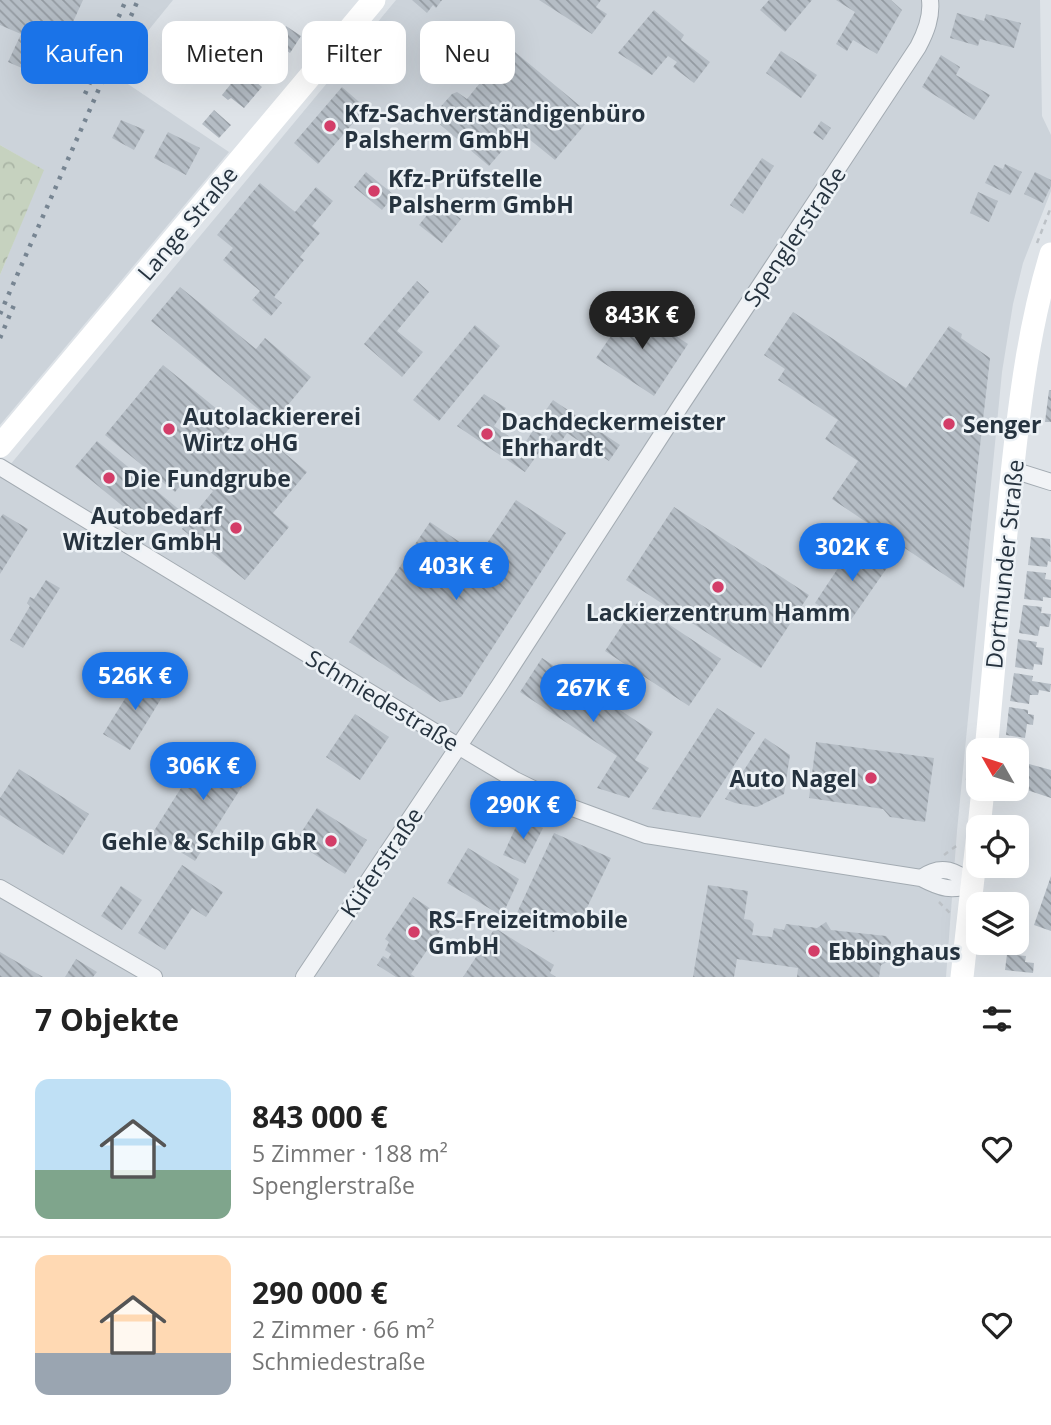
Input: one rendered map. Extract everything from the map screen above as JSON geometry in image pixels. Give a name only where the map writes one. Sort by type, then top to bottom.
[{"type":"main road","name":"Lange Straße","points":[[0,446],[374,0]]},
{"type":"main road","name":"Dortmunder Straße","points":[[987,738],[1027,348],[1051,254]]},
{"type":"main road","points":[[962,977],[975,878]]},
{"type":"street","name":"Spenglerstraße","points":[[458,746],[918,47],[930,17],[930,0]]},
{"type":"street","name":"Schmiedestraße","points":[[0,467],[458,746],[515,780],[570,807],[646,835],[921,878],[931,871],[958,872],[974,885]]},
{"type":"street","points":[[1013,470],[1051,482]]},
{"type":"street","name":"Küferstraße","points":[[304,977],[458,746]]},
{"type":"street","points":[[0,888],[155,977]]},
{"type":"shaded area","points":[[0,0],[173,0],[148,31],[148,21],[21,21],[21,84],[128,84],[229,152],[0,425],[0,275],[43,170],[0,145]]},
{"type":"shaded area","points":[[396,0],[1040,0],[1042,116],[1051,135],[1051,191],[1023,263],[1002,372],[957,831],[946,977],[0,977],[0,477],[326,84],[406,84],[406,21],[379,21]]},
{"type":"green space","points":[[0,145],[44,170],[0,275]]},
{"type":"building","points":[[0,0],[83,0],[73,21],[21,21],[21,34],[0,25]]},
{"type":"building","points":[[412,0],[442,0],[436,8],[433,5],[427,13]]},
{"type":"building","points":[[539,0],[601,0],[596,7],[607,14],[592,34]]},
{"type":"building","points":[[769,0],[812,0],[785,32],[760,10]]},
{"type":"building","points":[[836,0],[891,0],[902,10],[877,54],[853,40],[847,51],[836,44],[855,12]]},
{"type":"building","points":[[654,10],[684,35],[681,40],[710,62],[694,83],[673,67],[677,62],[668,56],[652,75],[618,53]]},
{"type":"building","points":[[957,13],[984,21],[986,14],[1021,23],[1014,48],[980,39],[978,46],[950,38]]},
{"type":"building","points":[[288,27],[301,36],[290,53],[288,52]]},
{"type":"building","points":[[21,34],[21,68],[8,62]]},
{"type":"building","points":[[781,51],[817,75],[801,98],[766,73]]},
{"type":"building","points":[[515,52],[592,116],[555,160],[519,131],[489,166],[435,120],[435,113],[452,94],[457,92],[467,99],[479,84],[515,84]]},
{"type":"building","points":[[941,55],[960,67],[956,75],[990,95],[974,120],[922,87]]},
{"type":"building","points":[[231,84],[258,84],[262,87],[244,108],[222,95]]},
{"type":"building","name":"Kfz-Sachverständigenbüro Palsherm GmbH","points":[[342,87],[366,108],[318,164],[294,143]]},
{"type":"building","points":[[214,110],[231,125],[219,138],[202,124]]},
{"type":"building","points":[[121,120],[145,130],[134,150],[112,138]]},
{"type":"building","points":[[821,121],[831,128],[823,140],[813,133]]},
{"type":"building","points":[[168,132],[200,148],[186,175],[154,158]]},
{"type":"building","points":[[762,158],[774,166],[743,214],[730,205]]},
{"type":"building","points":[[1005,164],[1022,172],[1010,195],[985,183],[994,165],[1003,169]]},
{"type":"building","name":"Kfz-Prüfstelle Palsherm GmbH","points":[[366,172],[394,195],[382,210],[354,187]]},
{"type":"building","points":[[1035,172],[1051,180],[1043,203],[1024,194]]},
{"type":"building","points":[[260,183],[295,212],[316,187],[333,201],[312,226],[320,233],[300,257],[304,260],[274,297],[282,303],[271,316],[252,300],[260,291],[223,260],[233,248],[217,235]]},
{"type":"building","points":[[978,192],[998,201],[989,222],[970,213]]},
{"type":"building","points":[[438,201],[461,219],[442,243],[419,225]]},
{"type":"building","points":[[417,281],[429,292],[397,331],[423,352],[402,377],[364,344]]},
{"type":"building","points":[[180,287],[256,349],[265,338],[311,377],[274,422],[151,321]]},
{"type":"building","points":[[631,306],[688,344],[654,396],[596,358]]},
{"type":"building","points":[[793,312],[906,388],[949,326],[990,358],[964,588],[832,499],[858,461],[825,439],[838,420],[778,380],[785,369],[764,355]]},
{"type":"building","points":[[475,325],[500,346],[439,421],[413,400]]},
{"type":"building","points":[[163,365],[234,423],[223,436],[246,453],[261,433],[307,472],[273,513],[289,527],[245,580],[182,529],[213,491],[191,473],[175,492],[105,435]]},
{"type":"building","points":[[1049,390],[1051,422],[1045,422]]},
{"type":"building","points":[[484,394],[506,408],[494,426],[523,446],[534,429],[549,439],[556,427],[541,417],[553,400],[620,445],[609,461],[567,433],[557,448],[547,441],[525,472],[457,426]]},
{"type":"building","points":[[97,441],[182,512],[171,525],[157,514],[147,526],[75,467]]},
{"type":"building","points":[[516,500],[566,533],[461,697],[440,702],[349,642],[430,522],[479,555]]},
{"type":"building","name":"Lackierzentrum Hamm","points":[[674,507],[809,595],[761,668],[626,580]]},
{"type":"building","points":[[3,514],[28,529],[0,574],[0,518]]},
{"type":"building","points":[[1031,537],[1050,539],[1051,562],[1048,561],[1047,567],[1028,565]]},
{"type":"building","points":[[856,541],[889,565],[848,624],[815,603]]},
{"type":"building","points":[[1027,571],[1046,573],[1045,579],[1051,580],[1051,598],[1043,597],[1043,601],[1024,599]]},
{"type":"building","points":[[46,580],[60,588],[23,648],[10,640],[30,606],[27,603],[30,597],[34,599]]},
{"type":"building","points":[[637,603],[721,659],[689,706],[605,651]]},
{"type":"building","points":[[1023,605],[1042,607],[1041,613],[1051,614],[1049,627],[1040,626],[1038,636],[1019,633]]},
{"type":"building","points":[[1018,639],[1037,642],[1036,647],[1044,648],[1042,665],[1034,664],[1033,670],[1015,667]]},
{"type":"building","points":[[542,658],[653,732],[635,760],[649,768],[629,798],[597,788],[617,756],[520,692]]},
{"type":"building","points":[[141,673],[167,689],[130,750],[103,734]]},
{"type":"building","points":[[1014,673],[1033,676],[1032,681],[1051,684],[1050,692],[1039,690],[1038,695],[1030,695],[1029,704],[1010,701]]},
{"type":"building","points":[[1009,707],[1028,710],[1028,714],[1034,715],[1033,725],[1027,724],[1025,738],[1006,735]]},
{"type":"building","points":[[717,708],[755,733],[700,818],[652,809]]},
{"type":"building","points":[[355,714],[389,737],[360,780],[326,757]]},
{"type":"building","points":[[765,738],[790,755],[784,794],[757,807],[725,799]]},
{"type":"building","points":[[210,742],[253,769],[195,861],[152,834]]},
{"type":"building","name":"Auto Nagel","points":[[816,742],[934,758],[925,822],[890,817],[883,809],[809,798]]},
{"type":"building","points":[[1029,764],[1051,770],[1051,798],[1029,791]]},
{"type":"building","points":[[19,769],[89,814],[63,855],[0,815],[0,798]]},
{"type":"building","points":[[479,791],[510,808],[499,822],[475,809],[479,803],[474,800]]},
{"type":"building","name":"Gehle & Schilp GbR","points":[[317,808],[367,840],[345,874],[295,842]]},
{"type":"building","points":[[520,818],[543,828],[525,864],[503,855]]},
{"type":"building","points":[[554,833],[611,858],[580,922],[562,914],[554,932],[516,915]]},
{"type":"building","points":[[468,848],[519,879],[502,916],[447,883]]},
{"type":"building","points":[[182,865],[223,892],[206,917],[192,908],[165,950],[138,933]]},
{"type":"building","points":[[1051,876],[1051,931],[1034,925]]},
{"type":"building","name":"Ebbinghaus","points":[[708,885],[748,891],[744,919],[754,924],[752,935],[772,937],[774,928],[784,930],[786,924],[817,928],[826,922],[831,930],[886,936],[891,942],[887,962],[881,965],[879,977],[797,977],[798,968],[737,959],[734,977],[693,977]]},
{"type":"building","points":[[121,886],[142,900],[122,930],[101,916]]},
{"type":"building","name":"RS-Freizeitmobile GmbH","points":[[413,897],[437,913],[433,918],[444,925],[411,974],[415,977],[396,977],[377,965],[383,956],[388,959],[391,954],[385,950],[389,942],[385,939]]},
{"type":"building","points":[[495,928],[554,965],[550,973],[556,977],[463,977]]},
{"type":"building","points":[[0,952],[43,977],[0,977]]},
{"type":"building","points":[[1007,955],[1026,956],[1025,962],[1034,963],[1033,973],[1005,970]]},
{"type":"building","points":[[76,959],[97,972],[93,977],[65,977]]},
{"type":"railway","points":[[85,94],[126,0]]},
{"type":"railway","points":[[0,314],[138,0]]},
{"type":"railway","points":[[0,338],[14,305]]},
{"type":"place","name":"Kfz-Sachverständigenbüro Palsherm GmbH","points":[[330,126]]},
{"type":"place","name":"Kfz-Prüfstelle Palsherm GmbH","points":[[374,191]]},
{"type":"place","name":"Senger","points":[[949,424]]},
{"type":"place","name":"Autolackiererei Wirtz oHG","points":[[169,429]]},
{"type":"place","name":"Dachdeckermeister Ehrhardt","points":[[487,434]]},
{"type":"place","name":"Die Fundgrube","points":[[109,478]]},
{"type":"place","name":"Autobedarf Witzler GmbH","points":[[236,528]]},
{"type":"place","name":"Lackierzentrum Hamm","points":[[718,587]]},
{"type":"place","name":"Auto Nagel","points":[[871,778]]},
{"type":"place","name":"Gehle & Schilp GbR","points":[[331,841]]},
{"type":"place","name":"RS-Freizeitmobile GmbH","points":[[414,932]]},
{"type":"place","name":"Ebbinghaus","points":[[814,951]]}]
